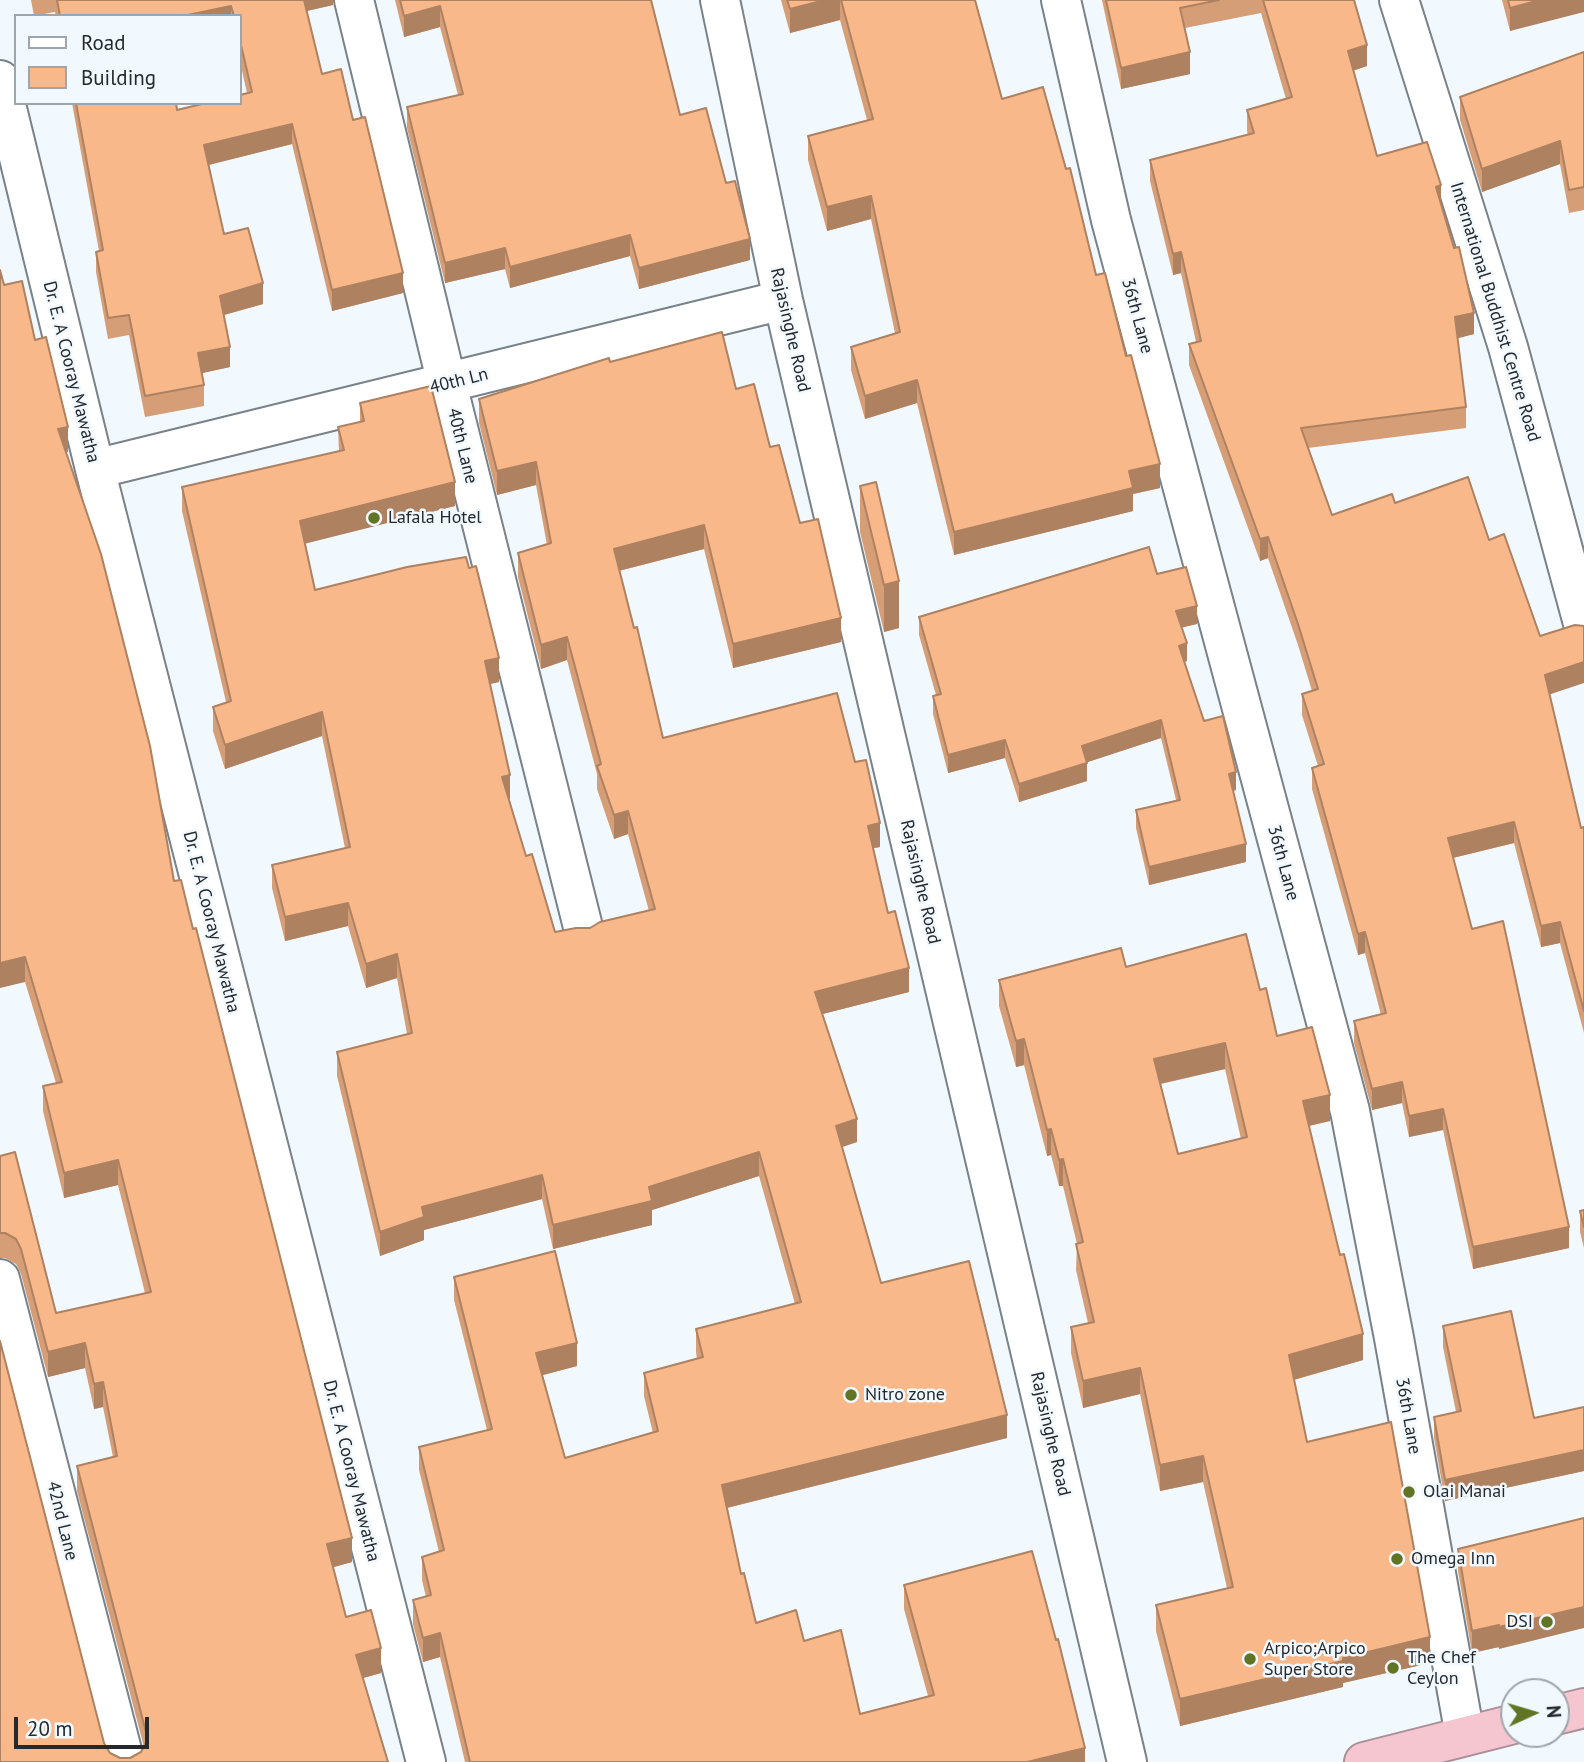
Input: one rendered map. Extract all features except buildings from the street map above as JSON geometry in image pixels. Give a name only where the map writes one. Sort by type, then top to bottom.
[{"type":"highway","points":[[1364,1762],[1500,1727]]},
{"type":"street","name":"40th Lane","points":[[355,0],[447,384],[584,931]]},
{"type":"street","name":"Rajasinghe Road","points":[[720,0],[783,300],[1127,1762]]},
{"type":"street","name":"36th Lane","points":[[1061,0],[1111,220],[1350,1111],[1394,1338],[1465,1735]]},
{"type":"street","name":"International Buddhist Centre Road","points":[[1399,0],[1508,347],[1584,627]]},
{"type":"street","name":"Dr. E. A Cooray Mawatha","points":[[0,80],[94,469],[426,1762]]},
{"type":"street","name":"40th Ln","points":[[94,469],[783,300]]},
{"type":"street","name":"42nd Lane","points":[[0,1279],[124,1762]]},
{"type":"place","name":"Lafala Hotel","points":[[374,518]]},
{"type":"place","name":"Nitro zone","points":[[851,1395]]},
{"type":"place","name":"Olai Manai","points":[[1409,1492]]},
{"type":"place","name":"Omega Inn","points":[[1397,1559]]},
{"type":"place","name":"DSI","points":[[1547,1622]]},
{"type":"place","name":"Arpico;Arpico Super Store","points":[[1250,1659]]},
{"type":"place","name":"The Chef Ceylon","points":[[1393,1668]]}]
